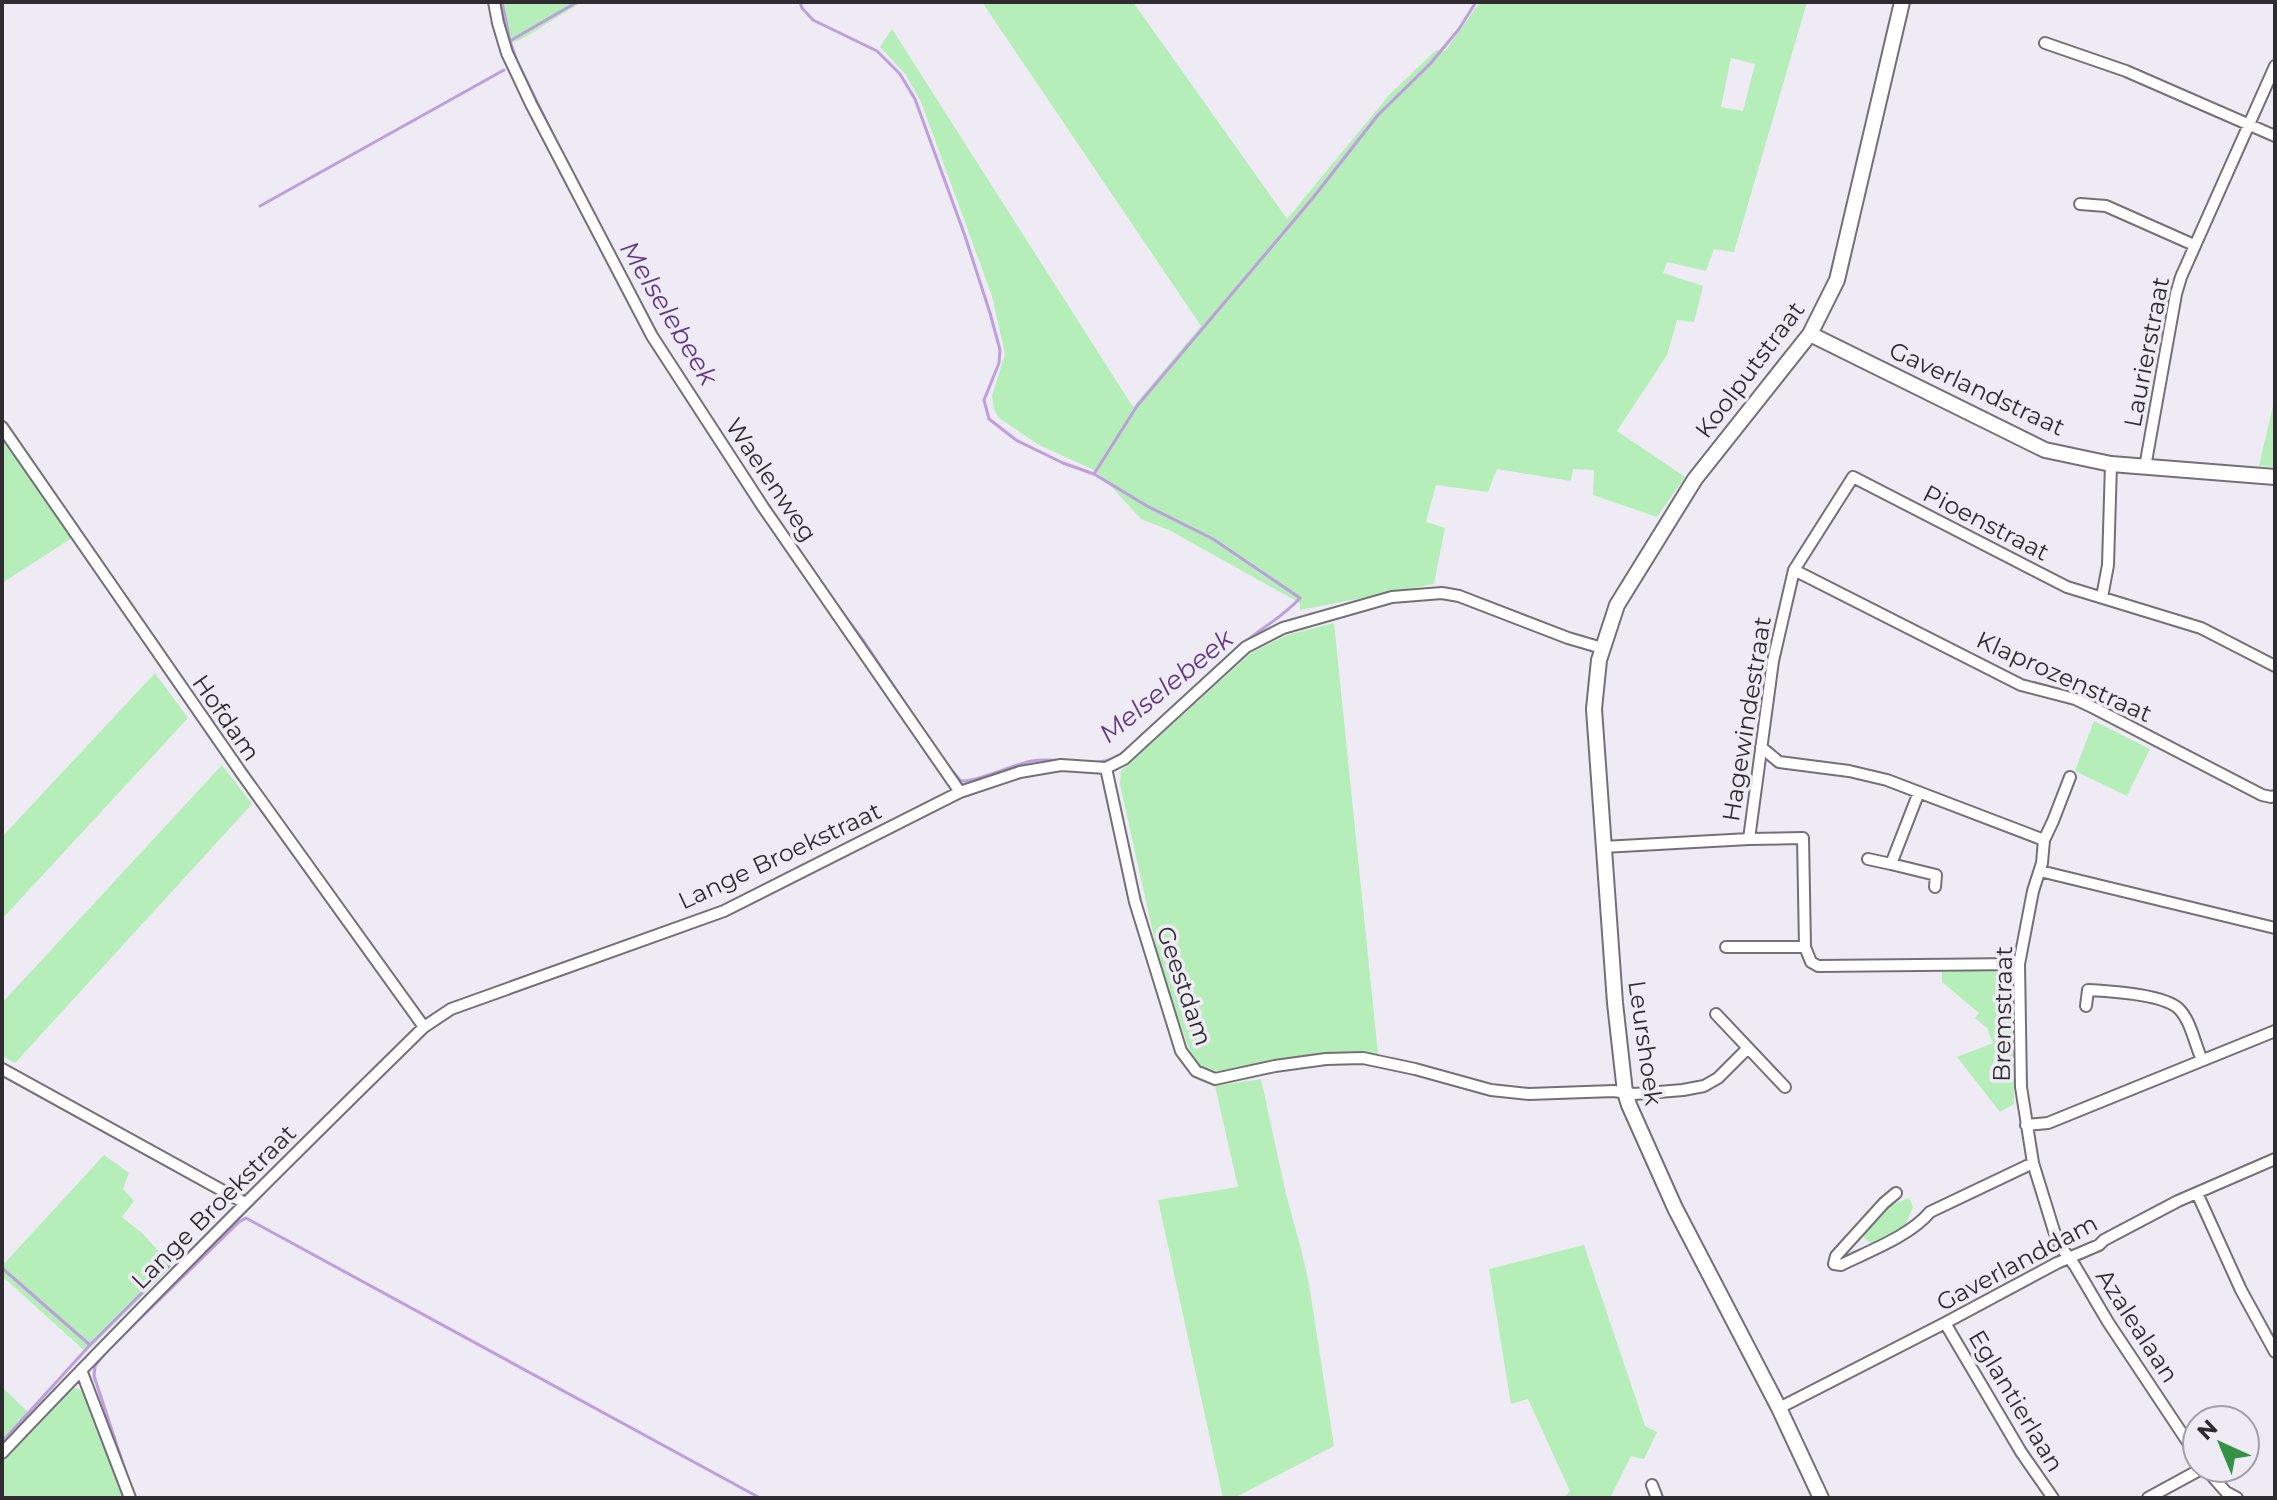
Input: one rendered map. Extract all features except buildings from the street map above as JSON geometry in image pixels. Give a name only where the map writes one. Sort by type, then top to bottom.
[{"type":"street","name":"Waelenweg","points":[[494,2],[513,66],[652,336],[763,507],[960,792]]},
{"type":"street","name":"Koolputstraat","points":[[1602,648],[1617,605],[1676,508],[1718,448],[1810,334],[1837,280],[1902,2]]},
{"type":"street","points":[[2045,43],[2126,71],[2275,136]]},
{"type":"street","name":"Laurierstraat","points":[[2145,467],[2176,294],[2194,245],[2275,66]]},
{"type":"street","points":[[2080,204],[2106,206],[2194,245]]},
{"type":"street","name":"Gaverlandstraat","points":[[1810,334],[2045,450],[2111,464],[2275,477]]},
{"type":"street","name":"Hofdam","points":[[2,427],[233,762],[424,1027]]},
{"type":"street","points":[[2102,597],[2108,565],[2111,464]]},
{"type":"street","name":"Pioenstraat","points":[[1853,477],[2067,587],[2201,628],[2275,666]]},
{"type":"street","name":"Hagewindestraat","points":[[1603,847],[1749,839],[1773,661],[1794,570],[1853,477]]},
{"type":"street","name":"Klaprozenstraat","points":[[1794,570],[2021,685],[2075,699],[2262,795],[2275,796]]},
{"type":"street","points":[[1106,768],[1124,759],[1246,647],[1283,628],[1392,597],[1442,593],[1459,596],[1602,648]]},
{"type":"street","name":"Leurshoek","points":[[1602,648],[1594,709],[1615,1003],[1625,1092],[1635,1123],[1675,1208],[1779,1408],[1821,1498]]},
{"type":"street","points":[[1761,747],[1779,762],[1849,771],[1887,780],[2044,840]]},
{"type":"street","name":"Lange Broekstraat","points":[[2,1453],[245,1203],[424,1027],[451,1009],[724,911],[960,792],[1020,772],[1047,767],[1106,768]]},
{"type":"street","name":"Geestdam","points":[[1106,768],[1135,902],[1181,1051],[1196,1071],[1215,1079],[1275,1066],[1363,1058],[1491,1090],[1529,1094],[1654,1093],[1704,1086],[1718,1078],[1748,1048]]},
{"type":"street","name":"Bremstraat","points":[[2069,1259],[2054,1231],[2033,1163],[2026,1125],[2021,1087],[2019,964],[2033,891],[2042,863],[2044,840],[2070,777]]},
{"type":"street","points":[[1891,864],[1919,792]]},
{"type":"street","points":[[1749,839],[1803,838],[1805,947],[1811,962],[1818,966],[2019,964]]},
{"type":"street","points":[[1868,859],[1936,875],[1935,887]]},
{"type":"street","points":[[2040,871],[2275,928]]},
{"type":"street","points":[[1726,947],[1805,947]]},
{"type":"street","points":[[2086,1006],[2083,990],[2134,994],[2172,1004],[2182,1013],[2202,1060]]},
{"type":"street","points":[[1716,1014],[1785,1087]]},
{"type":"street","points":[[2026,1125],[2048,1123],[2275,1031]]},
{"type":"street","points":[[2,1069],[245,1203]]},
{"type":"street","name":"Gaverlanddam","points":[[1779,1408],[2197,1193],[2275,1159]]},
{"type":"street","points":[[1896,1193],[1836,1256],[1834,1264],[1841,1265],[1923,1221],[1930,1212],[2033,1163]]},
{"type":"street","points":[[2197,1193],[2241,1290],[2275,1352]]},
{"type":"street","name":"Azalealaan","points":[[2069,1259],[2181,1432]]},
{"type":"street","name":"Eglantierlaan","points":[[1945,1323],[2021,1452],[2053,1498]]},
{"type":"street","points":[[81,1370],[130,1498]]},
{"type":"street","points":[[2148,1498],[2181,1480]]},
{"type":"street","points":[[2218,1484],[2237,1498]]},
{"type":"street","points":[[1652,1485],[1657,1498]]},
{"type":"green space","points":[[499,2],[582,2],[522,39],[507,44]]},
{"type":"green space","points":[[982,2],[1133,2],[1287,219],[1389,95],[1436,50],[1445,51],[1480,2],[1807,2],[1734,252],[1714,249],[1706,271],[1667,262],[1663,273],[1703,286],[1694,322],[1677,320],[1667,355],[1617,431],[1685,477],[1657,517],[1593,495],[1594,470],[1573,469],[1571,481],[1497,469],[1488,492],[1436,485],[1426,522],[1445,528],[1434,584],[1300,610],[1300,603],[1169,530],[1141,519],[1094,470],[1039,445],[999,418],[992,396],[1005,354],[992,296],[921,102],[906,75],[880,47],[892,29],[1133,407],[1201,326]],"holes":[[[1731,58],[1755,64],[1743,111],[1721,107]]]},
{"type":"green space","points":[[2275,397],[2275,467],[2259,466]]},
{"type":"green space","points":[[2,436],[72,538],[2,583]]},
{"type":"green space","points":[[1334,623],[1378,1054],[1314,1054],[1219,1071],[1205,1069],[1199,1067],[1189,1049],[1161,969],[1120,784],[1121,771],[1251,653],[1287,635]]},
{"type":"green space","points":[[155,673],[188,718],[2,919],[2,837]]},
{"type":"green space","points":[[2094,721],[2150,749],[2127,796],[2075,771]]},
{"type":"green space","points":[[222,765],[252,804],[15,1063],[2,1056],[2,1003]]},
{"type":"green space","points":[[1994,969],[2004,972],[2012,981],[2014,1104],[2000,1112],[1957,1057],[1993,1043],[1987,1028],[1975,1018],[1979,1013],[1942,982],[1942,972]]},
{"type":"green space","points":[[1261,1079],[1309,1284],[1334,1446],[1234,1498],[1223,1498],[1158,1200],[1238,1187],[1215,1086]]},
{"type":"green space","points":[[104,1155],[129,1173],[123,1189],[134,1201],[122,1217],[142,1233],[172,1266],[86,1352],[2,1276],[2,1266]]},
{"type":"green space","points":[[1909,1198],[1913,1207],[1904,1228],[1872,1244],[1862,1236],[1887,1207]]},
{"type":"green space","points":[[1584,1245],[1645,1426],[1657,1432],[1644,1459],[1631,1456],[1610,1498],[1564,1498],[1570,1491],[1528,1399],[1511,1404],[1489,1269]]},
{"type":"green space","points":[[2,1387],[30,1414],[2,1445]]},
{"type":"green space","points":[[73,1388],[84,1393],[93,1409],[125,1498],[2,1498],[2,1458],[64,1390]]},
{"type":"waterway","name":"Melselebeek","points":[[502,2],[517,61],[557,143]]},
{"type":"waterway","name":"Melselebeek","points":[[510,41],[577,2]]},
{"type":"waterway","name":"Melselebeek","points":[[800,2],[813,20],[877,51],[900,74],[915,99],[965,236],[1000,350],[999,363],[984,400],[989,419],[1016,440],[1094,474],[1147,506],[1213,539],[1300,598],[1244,643]]},
{"type":"waterway","points":[[1094,474],[1137,406],[1312,199],[1378,115],[1430,64],[1459,29],[1476,2]]},
{"type":"waterway","points":[[260,206],[504,70]]},
{"type":"waterway","name":"Melselebeek","points":[[831,597],[927,736]]},
{"type":"waterway","name":"Melselebeek","points":[[947,765],[961,781],[966,781],[1032,761],[1083,763],[1109,760],[1127,750],[1165,715]]},
{"type":"waterway","points":[[111,1347],[246,1218],[760,1498]]},
{"type":"waterway","points":[[2,1268],[90,1345],[169,1266]]},
{"type":"waterway","points":[[2,1442],[90,1345]]},
{"type":"waterway","points":[[106,1352],[95,1366],[94,1376],[128,1479]]}]
